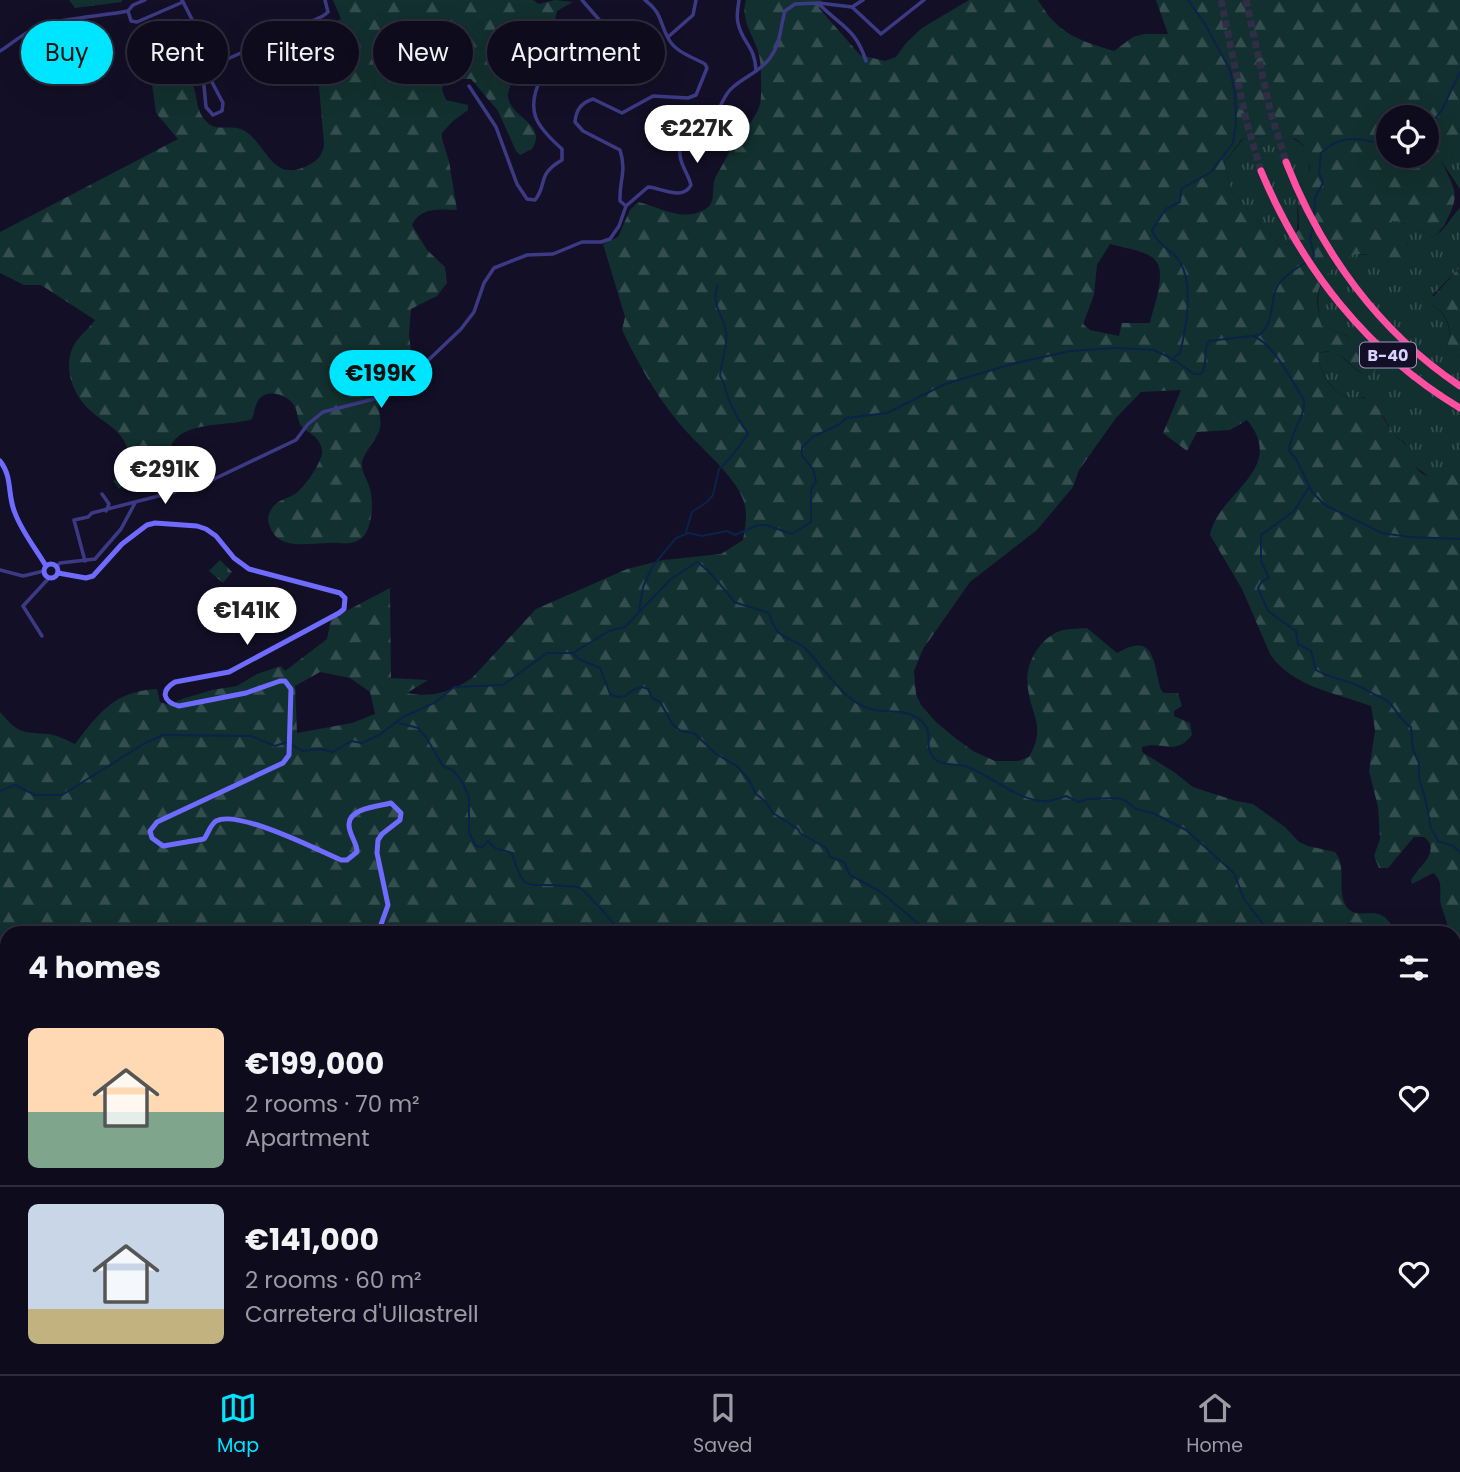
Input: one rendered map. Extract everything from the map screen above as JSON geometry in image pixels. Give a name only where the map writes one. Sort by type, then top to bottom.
[{"type":"highway","name":"B-40","points":[[1286,162],[1314,225],[1342,270],[1391,328],[1420,356],[1460,386]]},
{"type":"highway","name":"B-40","points":[[1261,171],[1289,232],[1328,290],[1355,323],[1422,383],[1460,408]]},
{"type":"street","points":[[0,51],[32,30],[76,18],[88,19],[128,11],[145,0]]},
{"type":"street","points":[[228,59],[323,16],[328,12],[325,0]]},
{"type":"street","points":[[469,86],[496,127],[517,184],[527,199],[535,200],[539,197],[542,178],[553,165],[562,160],[562,149],[544,132],[533,113],[533,96],[553,54],[590,43],[612,47],[617,44],[615,38],[582,0]]},
{"type":"street","points":[[626,206],[620,201],[619,188],[625,167],[620,150],[583,131],[575,122],[576,114],[584,102],[593,99],[622,113],[653,96],[688,98],[696,95],[707,68],[705,64],[678,50],[668,37],[658,12],[645,0]]},
{"type":"street","points":[[668,37],[693,15],[696,0]]},
{"type":"street","points":[[739,0],[737,21],[752,50],[756,71]]},
{"type":"street","points":[[85,561],[75,520],[212,480],[296,440],[308,424],[323,412],[396,391],[461,330],[474,312],[484,283],[494,268],[527,255],[553,254],[582,242],[610,239],[620,226],[626,206],[648,187],[682,194],[688,191],[691,185],[681,163],[680,149],[686,136],[717,111],[724,96],[734,86],[771,57],[780,40],[785,11],[795,4],[849,4],[863,0]]},
{"type":"street","points":[[849,4],[881,34],[924,0]]},
{"type":"street","points":[[128,11],[131,21],[137,22],[183,1],[193,21]]},
{"type":"street","points":[[819,3],[847,26],[862,48],[866,61]]},
{"type":"street","points":[[204,67],[223,103],[222,111],[213,115],[206,107],[202,76],[204,67]]},
{"type":"street","points":[[0,461],[7,469],[10,479],[12,504],[16,515],[48,578]]},
{"type":"street","points":[[102,494],[109,504],[106,511]]},
{"type":"street","points":[[42,636],[23,606],[48,578],[53,578],[60,563],[94,559],[121,529],[137,500]]},
{"type":"street","points":[[0,570],[23,576],[52,564],[57,570],[86,578],[93,576],[122,544],[147,525],[165,523],[206,529],[216,536],[234,558],[249,569],[340,593],[346,604],[339,613],[229,672],[175,682],[167,686],[165,699],[170,704],[179,706],[246,693],[285,681],[291,689],[289,755],[283,763],[156,822],[150,831],[152,838],[163,846],[200,841],[213,823],[220,820],[248,822],[346,860],[357,852],[350,820],[361,810],[391,803],[401,813],[400,820],[382,834],[379,840],[377,853],[387,905],[380,926]]},
{"type":"green space","points":[[69,0],[122,0],[122,2],[75,8]]},
{"type":"green space","points":[[333,0],[533,0],[539,4],[555,0],[573,2],[557,11],[554,21],[487,21],[487,84],[511,84],[508,97],[511,105],[536,133],[532,149],[520,155],[498,111],[473,81],[473,21],[373,21],[373,84],[443,84],[446,100],[468,105],[468,110],[442,133],[457,210],[425,212],[412,225],[427,250],[445,267],[447,283],[437,296],[411,309],[411,351],[378,392],[380,428],[362,461],[372,498],[372,512],[366,532],[355,542],[295,544],[280,540],[274,535],[268,516],[274,505],[295,494],[303,486],[317,467],[322,450],[316,438],[300,425],[292,403],[278,394],[268,394],[259,399],[252,419],[189,430],[179,436],[172,445],[169,457],[173,484],[153,478],[136,467],[127,467],[127,450],[123,439],[80,399],[70,375],[72,349],[95,320],[41,285],[24,285],[0,273],[0,232],[178,139],[156,113],[152,84],[192,84],[198,108],[209,124],[245,131],[279,167],[297,170],[309,165],[321,154],[324,144],[320,84],[359,84],[359,21],[337,21],[341,19]]},
{"type":"green space","points":[[746,0],[822,0],[819,8],[860,55],[885,61],[896,57],[922,28],[969,0],[1038,0],[1061,28],[1090,43],[1114,51],[1133,37],[1168,34],[1156,0],[1460,0],[1460,155],[1453,154],[1442,162],[1455,194],[1444,226],[1432,237],[1401,222],[1392,221],[1408,247],[1407,257],[1396,259],[1359,254],[1348,257],[1325,277],[1317,298],[1322,326],[1358,342],[1372,355],[1375,363],[1375,372],[1368,376],[1334,352],[1319,353],[1322,372],[1330,384],[1346,397],[1365,398],[1374,404],[1392,432],[1406,445],[1414,465],[1423,474],[1436,477],[1460,474],[1460,926],[1447,926],[1437,876],[1433,873],[1412,884],[1411,880],[1430,853],[1429,842],[1424,837],[1414,837],[1388,868],[1379,868],[1374,856],[1380,839],[1378,807],[1369,771],[1375,730],[1371,706],[1302,682],[1279,665],[1270,654],[1242,589],[1210,535],[1225,506],[1255,467],[1260,453],[1258,438],[1247,420],[1230,430],[1197,432],[1187,451],[1163,433],[1181,390],[1141,392],[1116,418],[1079,470],[1073,487],[1037,530],[970,582],[923,649],[914,671],[916,694],[921,705],[936,722],[973,751],[995,761],[1018,761],[1029,757],[1037,738],[1027,681],[1033,657],[1042,643],[1062,630],[1087,628],[1117,653],[1139,645],[1146,648],[1154,661],[1161,690],[1164,693],[1178,693],[1182,706],[1174,711],[1174,716],[1190,723],[1192,735],[1180,745],[1149,745],[1142,747],[1142,752],[1193,787],[1253,804],[1285,827],[1299,842],[1335,852],[1341,865],[1342,893],[1346,906],[1357,913],[1383,916],[1391,926],[1354,926],[1352,923],[1338,926],[0,926],[0,712],[21,730],[51,735],[75,744],[100,714],[118,699],[129,694],[157,689],[160,702],[169,705],[212,690],[237,686],[257,674],[281,666],[285,671],[327,639],[331,619],[390,588],[391,678],[428,680],[407,693],[441,693],[472,678],[536,609],[627,569],[663,560],[721,554],[743,540],[746,511],[740,492],[670,412],[622,330],[625,317],[603,244],[618,237],[630,210],[638,202],[687,215],[704,210],[711,203],[714,180],[734,144],[756,115],[761,101],[759,53],[747,24]],"holes":[[[1268,135],[1296,139],[1303,145],[1310,168],[1298,202],[1299,229],[1282,247],[1232,193],[1224,163],[1242,139]],[[1110,244],[1139,251],[1153,258],[1160,271],[1150,323],[1122,323],[1119,336],[1090,330],[1083,324],[1094,295],[1097,265]],[[320,672],[350,678],[370,692],[375,714],[352,723],[297,733],[295,686]]]},
{"type":"green space","points":[[1268,135],[1284,136],[1297,141],[1306,150],[1308,158],[1309,171],[1299,199],[1297,230],[1282,247],[1232,193],[1224,163],[1243,139]]},
{"type":"green space","points":[[1456,153],[1460,155],[1460,189],[1442,162]]},
{"type":"green space","points":[[1460,208],[1460,267],[1431,297],[1431,304],[1441,312],[1447,322],[1447,347],[1460,358],[1460,474],[1431,478],[1414,466],[1405,443],[1392,433],[1384,417],[1364,397],[1352,398],[1340,394],[1326,378],[1320,365],[1319,353],[1335,351],[1368,376],[1367,350],[1346,335],[1322,326],[1319,292],[1327,273],[1334,265],[1355,254],[1407,257],[1408,245],[1393,229],[1391,221],[1401,222],[1432,237],[1440,232]]},
{"type":"green space","points":[[1460,267],[1460,358],[1447,347],[1450,335],[1443,314],[1420,297],[1434,296]]},
{"type":"green space","points":[[130,470],[136,478],[119,489],[113,481]]},
{"type":"green space","points":[[220,560],[232,572],[223,583],[209,571]]},
{"type":"waterway","points":[[1175,357],[1180,353],[1184,332],[1188,307],[1187,283],[1180,262],[1157,239],[1152,230],[1166,209],[1180,202],[1181,189],[1211,172],[1233,143],[1236,123],[1235,93],[1230,70],[1205,24],[1188,0]]},
{"type":"waterway","points":[[1439,114],[1460,72]]},
{"type":"waterway","points":[[1314,215],[1315,197],[1323,183],[1319,172],[1321,153],[1329,146],[1345,140],[1361,139],[1376,142]]},
{"type":"waterway","points":[[1312,259],[1314,255],[1310,240],[1313,227]]},
{"type":"waterway","points":[[292,745],[302,751],[321,749],[333,752],[351,741],[362,743],[379,735],[403,717],[436,702],[454,687],[503,685],[547,653],[573,653],[609,631],[625,627],[639,612],[643,587],[652,567],[676,538],[689,533],[702,536],[727,531],[735,535],[758,525],[792,534],[811,522],[811,489],[816,481],[813,469],[802,456],[802,447],[813,437],[840,424],[846,418],[887,413],[945,384],[1012,364],[1070,351],[1116,348],[1154,350],[1194,374],[1201,374],[1209,341],[1259,335],[1270,319],[1279,284],[1307,262]]},
{"type":"waterway","points":[[686,532],[692,512],[713,495],[719,469],[748,433],[732,407],[720,376],[726,332],[715,298],[718,285]]},
{"type":"waterway","points":[[1253,336],[1261,340],[1275,355],[1304,400],[1289,451],[1296,459],[1312,492],[1325,505],[1382,533],[1460,539]]},
{"type":"waterway","points":[[1309,487],[1294,511],[1261,535],[1261,561],[1269,578],[1262,581],[1258,588],[1268,611],[1296,631],[1298,644],[1311,651],[1316,670],[1359,686],[1384,699],[1411,727],[1413,750],[1419,763],[1419,778],[1431,828],[1438,841],[1453,846],[1460,852]]},
{"type":"waterway","points":[[640,611],[671,579],[697,562],[711,574],[734,602],[769,613],[778,632],[806,649],[841,690],[857,703],[873,710],[908,714],[921,721],[928,731],[930,752],[936,760],[968,767],[1018,794],[1035,800],[1048,801],[1066,796],[1079,802],[1087,799],[1118,798],[1136,809],[1153,813],[1186,830],[1234,873],[1244,899],[1265,926]]},
{"type":"waterway","points":[[574,654],[600,668],[610,694],[625,696],[642,687],[648,689],[652,698],[660,702],[673,725],[681,731],[694,733],[716,754],[737,766],[773,813],[826,848],[830,857],[844,862],[850,875],[881,892],[921,926]]},
{"type":"waterway","points":[[399,723],[418,728],[443,766],[454,771],[462,782],[469,797],[469,833],[476,846],[482,847],[488,841],[495,848],[512,853],[520,876],[529,884],[580,888],[616,926]]},
{"type":"waterway","points":[[0,791],[15,785],[35,795],[62,795],[145,743],[163,735],[251,736],[275,746],[287,742]]},
{"type":"tunnel","points":[[1221,0],[1246,120],[1261,171]]},
{"type":"tunnel","points":[[1246,0],[1270,110],[1286,162]]}]
